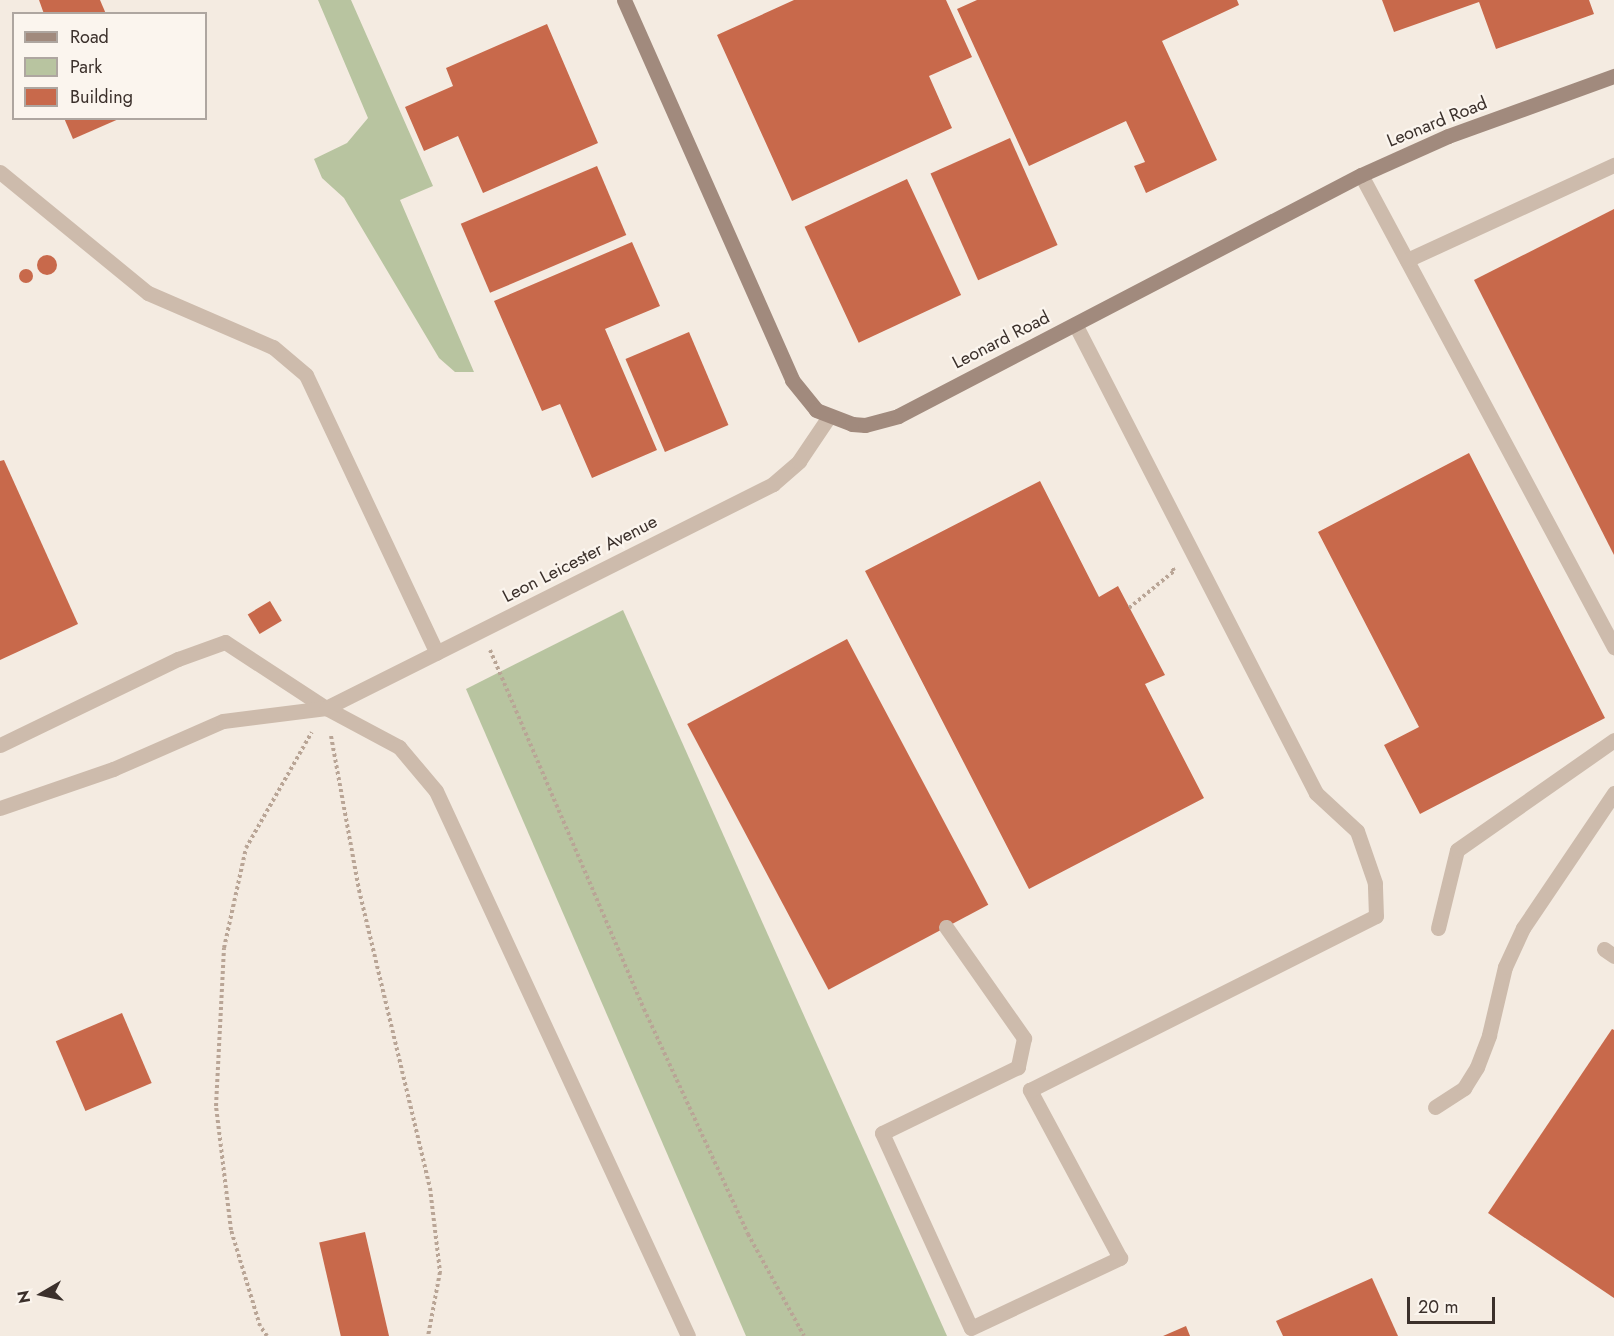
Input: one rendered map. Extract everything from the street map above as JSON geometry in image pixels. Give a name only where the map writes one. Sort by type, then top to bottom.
[{"type":"street","name":"Leonard Road","points":[[624,0],[792,380],[807,402],[828,418],[865,425],[898,416],[1361,175],[1448,136],[1614,76]]},
{"type":"street","points":[[1407,260],[1614,165]]},
{"type":"street","points":[[0,172],[148,293],[273,347],[306,375],[437,652]]},
{"type":"street","points":[[1361,175],[1614,648]]},
{"type":"street","points":[[1030,1090],[1376,916],[1376,883],[1357,831],[1316,793],[1075,324]]},
{"type":"street","name":"Leon Leicester Avenue","points":[[0,808],[113,769],[223,722],[326,708],[773,484],[799,461],[828,418]]},
{"type":"street","points":[[0,745],[178,659],[225,642],[326,708],[399,747],[436,791],[688,1336]]},
{"type":"street","points":[[1438,928],[1457,850],[1614,740]]},
{"type":"street","points":[[1435,1107],[1464,1088],[1477,1067],[1489,1035],[1505,967],[1523,928],[1614,793]]},
{"type":"street","points":[[946,927],[1024,1038],[1018,1067],[1120,1258],[971,1328],[882,1133],[1018,1067]]},
{"type":"path","points":[[1129,608],[1174,571],[1169,561]]},
{"type":"path","points":[[481,631],[644,1009],[748,1234],[804,1336]]},
{"type":"path","points":[[267,1336],[260,1326],[231,1230],[216,1106],[224,948],[246,848],[326,708]]},
{"type":"path","points":[[326,708],[359,890],[430,1188],[440,1272],[428,1336]]},
{"type":"green space","points":[[318,0],[351,0],[433,186],[400,200],[474,372],[455,372],[439,358],[344,198],[322,178],[314,159],[347,143],[368,118]]},
{"type":"green space","points":[[623,610],[947,1336],[746,1336],[466,689]]},
{"type":"building","points":[[39,0],[100,0],[105,12],[43,12]]},
{"type":"building","points":[[794,0],[946,0],[972,57],[929,76],[952,128],[792,201],[717,35]]},
{"type":"building","points":[[977,0],[1237,0],[1239,5],[1162,41],[1217,160],[1146,193],[1134,166],[1145,162],[1126,121],[1029,166],[957,9]]},
{"type":"building","points":[[1382,0],[1589,0],[1594,14],[1496,49],[1479,2],[1394,32]]},
{"type":"building","points":[[547,24],[598,143],[483,193],[458,136],[424,151],[405,107],[453,86],[446,68]]},
{"type":"building","points":[[65,120],[116,120],[73,139]]},
{"type":"building","points":[[1010,138],[1058,245],[978,280],[931,173]]},
{"type":"building","points":[[597,166],[626,235],[490,293],[461,224]]},
{"type":"building","points":[[907,179],[961,295],[859,343],[805,227]]},
{"type":"building","points":[[1614,209],[1614,555],[1474,280]]},
{"type":"building","points":[[632,242],[660,306],[605,329],[657,450],[592,478],[560,404],[542,411],[494,301]]},
{"type":"building","points":[[47,255],[54,258],[57,265],[54,272],[47,275],[40,272],[37,265],[40,258]]},
{"type":"building","points":[[26,269],[31,271],[33,276],[31,281],[26,283],[21,281],[19,276],[21,271]]},
{"type":"building","points":[[689,332],[728,425],[665,452],[625,359]]},
{"type":"building","points":[[1469,453],[1605,718],[1420,814],[1384,745],[1419,727],[1318,532]]},
{"type":"building","points":[[4,460],[78,624],[0,660],[0,461]]},
{"type":"building","points":[[1040,481],[1099,597],[1118,586],[1165,675],[1145,684],[1204,798],[1029,889],[865,571]]},
{"type":"building","points":[[270,601],[282,621],[260,634],[248,614]]},
{"type":"building","points":[[847,639],[988,905],[828,990],[687,724]]},
{"type":"building","points":[[122,1013],[152,1083],[85,1111],[56,1041]]},
{"type":"building","points":[[1612,1029],[1614,1030],[1614,1298],[1488,1213]]},
{"type":"building","points":[[365,1232],[389,1336],[341,1336],[319,1243]]},
{"type":"building","points":[[1372,1278],[1398,1336],[1283,1336],[1276,1321]]},
{"type":"building","points":[[1186,1326],[1190,1336],[1163,1336]]}]
